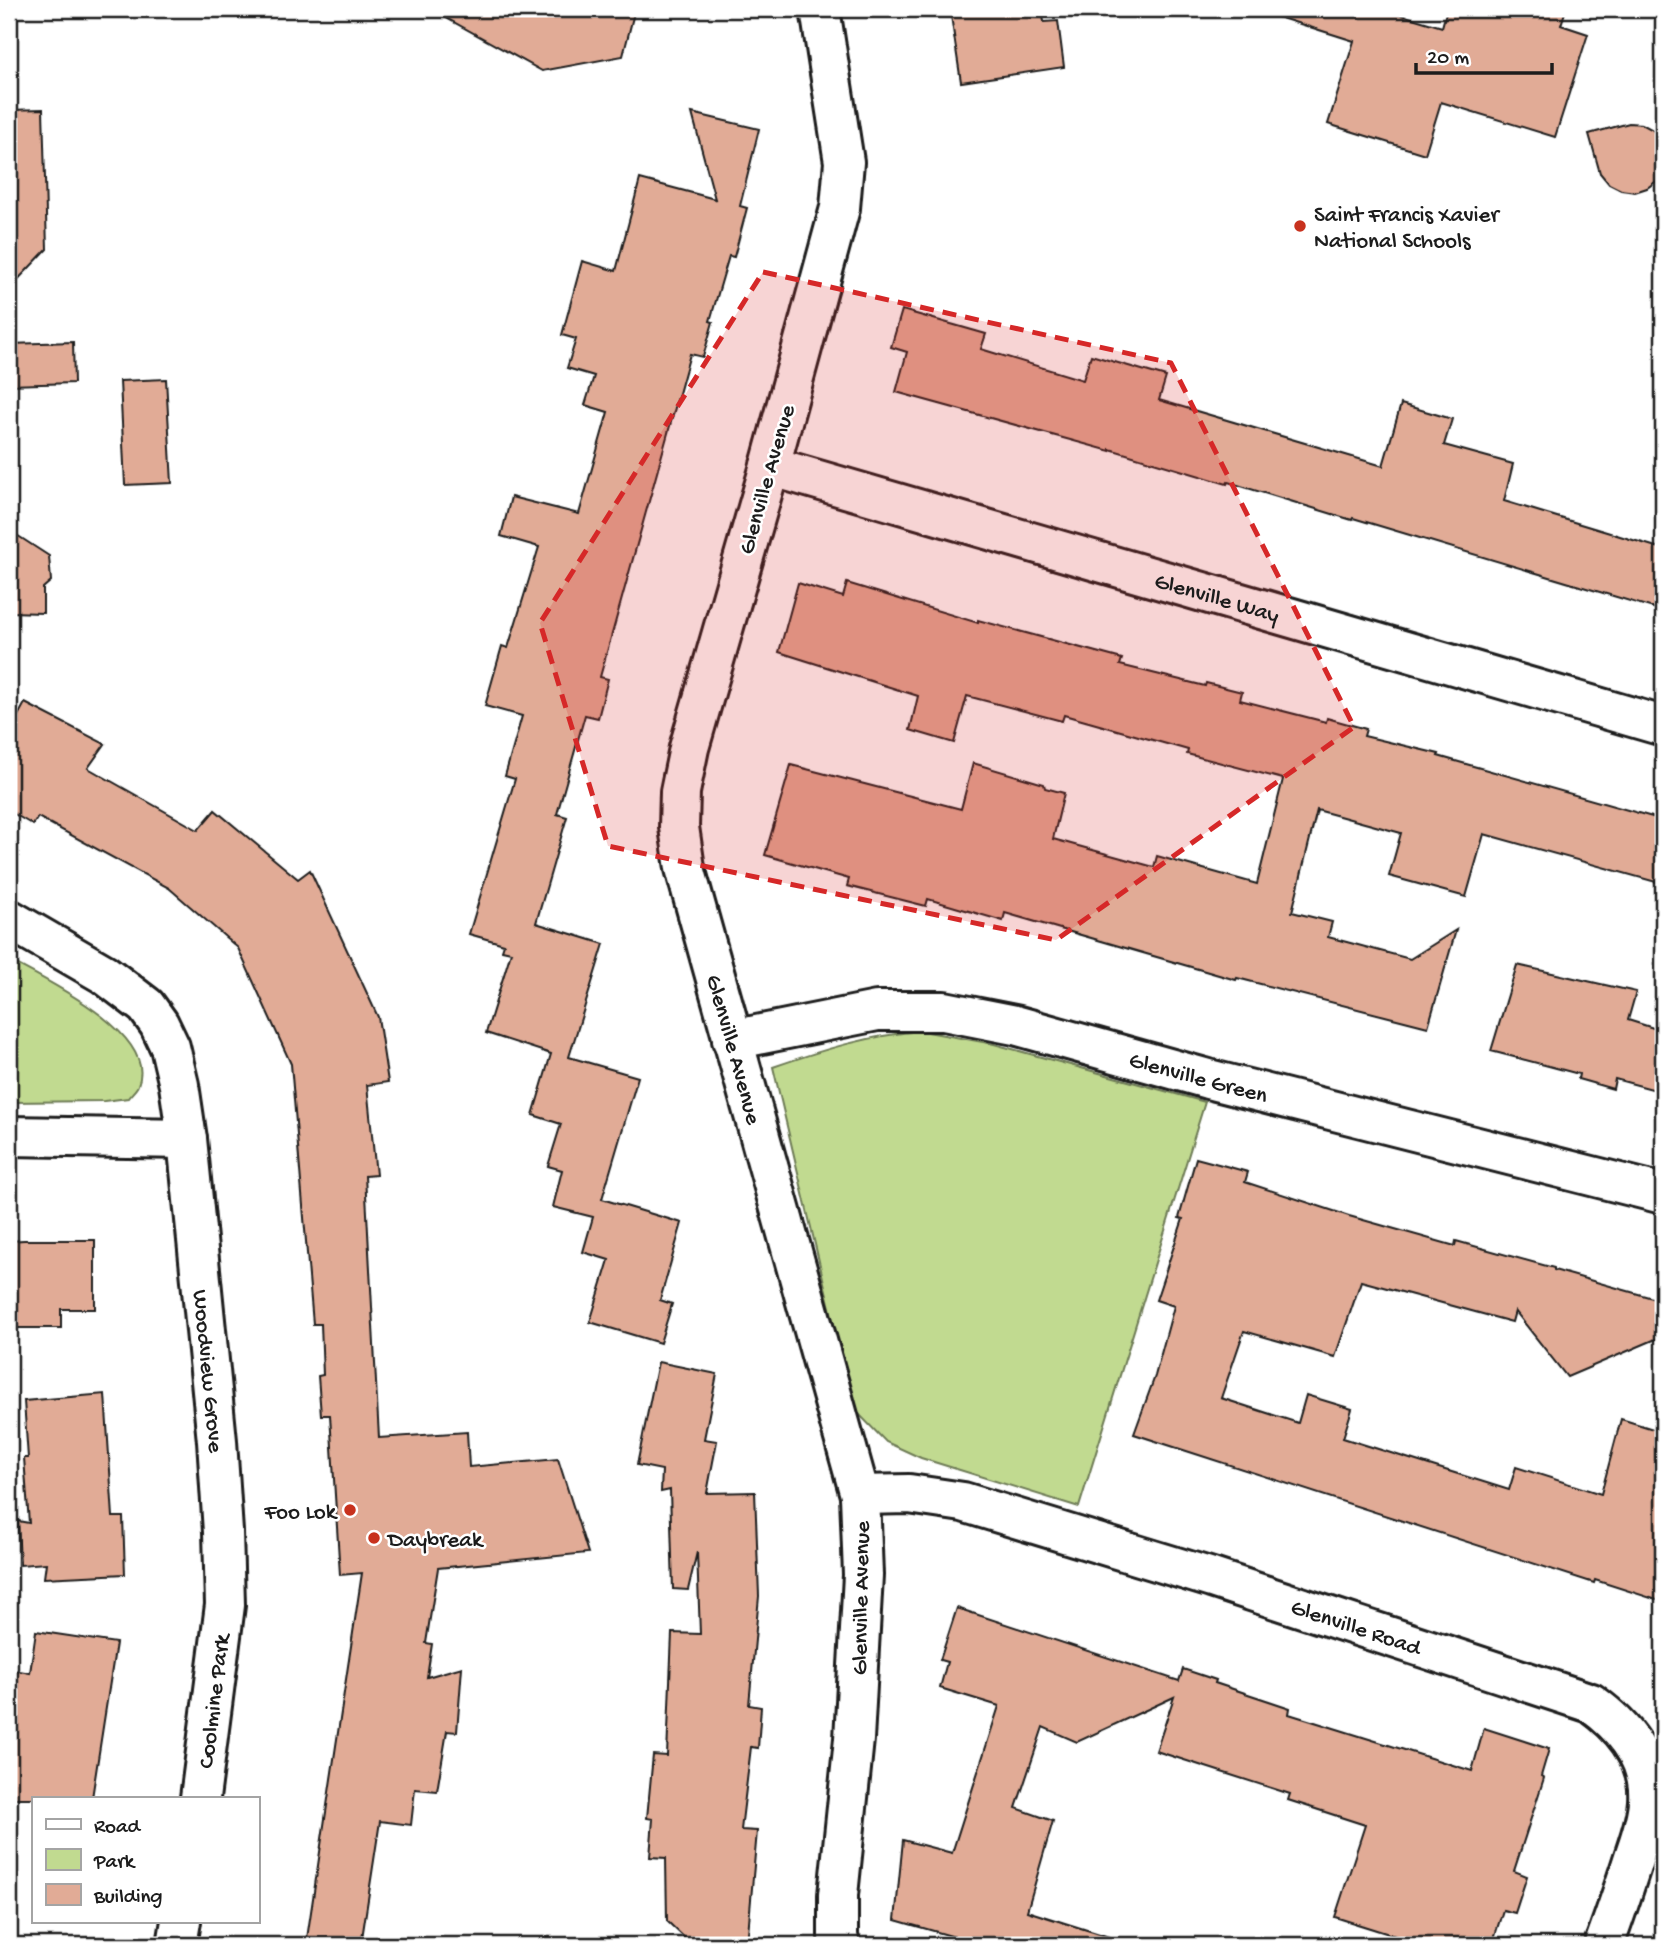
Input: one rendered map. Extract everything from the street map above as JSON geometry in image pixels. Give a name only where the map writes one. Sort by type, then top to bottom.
[{"type":"street","name":"Glenville Avenue","points":[[820,9],[845,162],[840,208],[689,748],[680,792],[679,827],[685,868],[860,1495],[863,1575],[854,1739],[838,1895],[840,1945]]},
{"type":"street","name":"Glenville Way","points":[[770,466],[1663,726]]},
{"type":"street","name":"Woodview Grove","points":[[9,919],[104,974],[145,1006],[159,1024],[170,1047],[187,1139],[218,1449],[225,1605]]},
{"type":"street","name":"Glenville Green","points":[[732,1040],[877,1011],[944,1011],[1015,1025],[1195,1076],[1663,1194]]},
{"type":"street","points":[[9,1136],[187,1139]]},
{"type":"street","name":"Glenville Road","points":[[860,1495],[909,1494],[963,1502],[1212,1577],[1591,1703],[1614,1719],[1633,1744],[1647,1776],[1648,1797],[1639,1841],[1604,1945]]},
{"type":"street","name":"Coolmine Park","points":[[200,1797],[225,1605]]},
{"type":"street","points":[[177,1945],[181,1923]]},
{"type":"highlighted area","points":[[763,272],[1171,363],[1354,727],[1056,940],[608,846],[540,623]]},
{"type":"green space","points":[[9,960],[71,994],[116,1028],[132,1047],[140,1066],[138,1085],[128,1098],[104,1101],[9,1102]]},
{"type":"green space","points":[[922,1031],[994,1044],[1205,1102],[1079,1507],[921,1458],[886,1442],[854,1409],[773,1067],[846,1044]]},
{"type":"building","points":[[430,9],[635,9],[623,56],[542,71]]},
{"type":"building","points":[[950,9],[1042,9],[1044,22],[1058,21],[1064,67],[961,82]]},
{"type":"building","points":[[1279,9],[1382,9],[1442,27],[1447,9],[1566,9],[1561,25],[1588,34],[1555,137],[1441,102],[1425,154],[1328,124],[1354,41],[1278,17]]},
{"type":"building","points":[[43,109],[47,249],[9,289],[9,110]]},
{"type":"building","points":[[692,113],[759,129],[740,206],[747,208],[734,257],[729,256],[710,321],[713,322],[703,357],[690,354],[600,677],[608,679],[598,718],[585,715],[557,814],[567,817],[536,923],[604,944],[569,1057],[638,1077],[602,1199],[682,1223],[660,1300],[672,1304],[660,1343],[590,1322],[609,1260],[583,1252],[593,1217],[553,1207],[562,1170],[548,1166],[561,1124],[533,1115],[551,1054],[486,1033],[511,952],[502,950],[504,944],[469,934],[515,779],[505,776],[522,716],[485,706],[502,646],[508,648],[539,547],[501,536],[511,497],[579,514],[608,412],[585,405],[594,376],[567,368],[576,339],[562,335],[582,261],[616,271],[640,179],[715,199]]},
{"type":"building","points":[[1629,123],[1642,124],[1653,130],[1663,142],[1663,170],[1658,180],[1635,192],[1621,190],[1609,184],[1600,173],[1589,134]]},
{"type":"building","points":[[902,310],[986,334],[981,349],[1083,380],[1091,355],[1166,377],[1159,400],[1383,466],[1401,404],[1452,419],[1444,445],[1513,464],[1504,501],[1663,549],[1663,611],[1228,482],[1227,484],[1110,449],[896,392],[907,352],[891,347]]},
{"type":"building","points":[[73,342],[74,383],[9,385],[9,344]]},
{"type":"building","points":[[166,379],[172,483],[125,485],[120,381]]},
{"type":"building","points":[[9,530],[49,556],[51,581],[43,588],[43,613],[9,612]]},
{"type":"building","points":[[798,583],[843,597],[847,583],[978,623],[978,620],[1122,659],[1120,665],[1205,686],[1206,683],[1242,692],[1240,700],[1326,722],[1327,718],[1366,729],[1364,736],[1439,754],[1438,756],[1663,820],[1663,884],[1484,834],[1466,897],[1389,876],[1401,833],[1317,810],[1292,912],[1332,922],[1328,937],[1410,959],[1456,930],[1428,1027],[1237,978],[1236,980],[1005,913],[1003,921],[928,899],[926,906],[847,886],[849,879],[765,855],[791,765],[961,809],[973,763],[1044,784],[1045,788],[1064,793],[1053,839],[1154,867],[1157,856],[1257,884],[1283,779],[1187,754],[1188,750],[1064,715],[1062,721],[967,696],[954,743],[910,730],[918,696],[779,652]]},
{"type":"building","points":[[25,703],[105,744],[88,768],[198,830],[215,810],[298,879],[310,870],[378,1017],[388,1082],[367,1085],[376,1175],[365,1176],[379,1438],[467,1432],[469,1467],[558,1459],[588,1553],[438,1568],[426,1643],[432,1644],[427,1677],[462,1667],[457,1732],[447,1731],[437,1791],[415,1789],[411,1825],[380,1821],[361,1945],[306,1945],[362,1573],[340,1575],[330,1415],[321,1415],[318,1376],[323,1375],[321,1324],[313,1324],[291,1064],[238,948],[169,888],[38,817],[33,825],[9,811],[9,732]]},
{"type":"building","points":[[1517,965],[1636,992],[1628,1020],[1663,1031],[1663,1092],[1615,1079],[1613,1089],[1578,1079],[1579,1074],[1491,1051]]},
{"type":"building","points":[[1196,1158],[1248,1172],[1245,1182],[1349,1216],[1455,1246],[1456,1241],[1663,1301],[1663,1336],[1567,1377],[1515,1311],[1512,1322],[1361,1281],[1335,1357],[1244,1331],[1221,1398],[1298,1423],[1306,1395],[1352,1409],[1343,1438],[1509,1490],[1516,1467],[1601,1494],[1621,1419],[1663,1432],[1663,1602],[1595,1580],[1594,1583],[1134,1434],[1155,1376],[1174,1306],[1156,1300],[1183,1219],[1179,1218]]},
{"type":"building","points":[[95,1240],[95,1309],[61,1309],[61,1328],[9,1328],[9,1241]]},
{"type":"building","points":[[658,1362],[717,1374],[704,1439],[717,1441],[707,1493],[755,1492],[759,1596],[749,1705],[761,1707],[758,1748],[751,1747],[741,1830],[757,1831],[747,1945],[692,1945],[667,1921],[666,1858],[650,1857],[653,1819],[647,1818],[653,1755],[667,1756],[672,1633],[700,1634],[697,1552],[688,1590],[673,1589],[670,1490],[661,1492],[662,1470],[637,1465]]},
{"type":"building","points":[[105,1394],[113,1517],[123,1517],[125,1574],[44,1578],[46,1563],[20,1565],[18,1521],[29,1523],[24,1458],[28,1458],[24,1401]]},
{"type":"building","points":[[957,1608],[1179,1681],[1183,1669],[1216,1680],[1215,1683],[1290,1708],[1289,1714],[1472,1771],[1484,1728],[1549,1749],[1541,1776],[1544,1778],[1514,1871],[1527,1876],[1515,1913],[1503,1910],[1492,1945],[1424,1945],[1335,1917],[1365,1825],[1288,1800],[1290,1794],[1156,1751],[1174,1697],[1077,1742],[1043,1727],[1016,1808],[1053,1821],[1027,1911],[1109,1937],[1107,1945],[983,1945],[895,1920],[903,1840],[952,1853],[999,1706],[940,1688],[947,1662],[940,1660]]},
{"type":"building","points":[[36,1631],[116,1643],[92,1797],[9,1798],[9,1669],[30,1673]]},
{"type":"place","name":"Saint Francis Xavier National Schools","points":[[1300,226]]},
{"type":"place","name":"Foo Lok","points":[[350,1510]]},
{"type":"place","name":"Daybreak","points":[[374,1538]]}]
